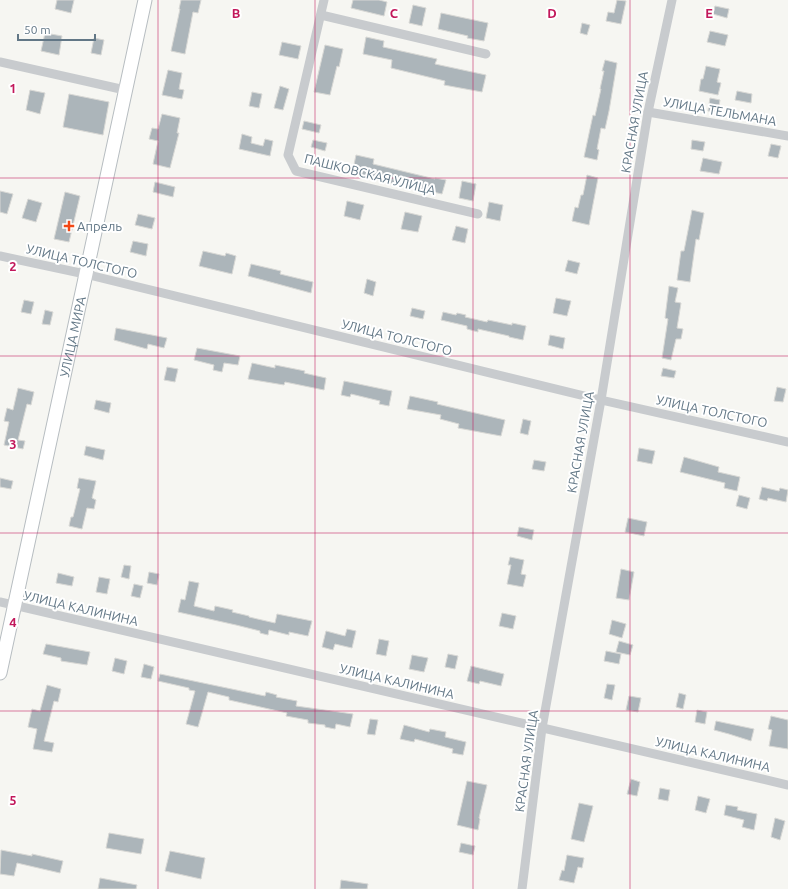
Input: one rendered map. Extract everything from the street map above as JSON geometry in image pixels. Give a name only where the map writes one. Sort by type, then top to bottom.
[{"type":"main road","name":"УЛИЦА МИРА","points":[[0,673],[145,0]]},
{"type":"street","name":"ПАШКОВСКАЯ УЛИЦА","points":[[324,0],[288,154],[296,171],[478,214]]},
{"type":"street","name":"КРАСНАЯ УЛИЦА","points":[[522,889],[542,728],[601,400],[648,112],[672,0]]},
{"type":"street","points":[[321,15],[486,54]]},
{"type":"street","points":[[0,62],[125,90]]},
{"type":"street","name":"УЛИЦА ТЕЛЬМАНА","points":[[648,112],[788,136]]},
{"type":"street","name":"УЛИЦА ТОЛСТОГО","points":[[0,256],[85,274],[601,400],[788,442]]},
{"type":"street","name":"УЛИЦА КАЛИНИНА","points":[[0,602],[788,785]]},
{"type":"building","points":[[57,0],[74,0],[71,13],[55,9]]},
{"type":"building","points":[[181,0],[201,0],[198,13],[193,12],[185,54],[171,51]]},
{"type":"building","points":[[353,0],[379,0],[387,2],[384,16],[351,8]]},
{"type":"building","points":[[617,0],[626,1],[621,24],[606,21],[608,12],[614,13]]},
{"type":"building","points":[[413,5],[426,8],[422,26],[409,23]]},
{"type":"building","points":[[715,6],[729,9],[727,18],[713,14]]},
{"type":"building","points":[[441,13],[488,23],[484,41],[467,38],[468,36],[438,29]]},
{"type":"building","points":[[582,23],[590,25],[587,35],[580,33]]},
{"type":"building","points":[[710,31],[728,35],[725,46],[707,42]]},
{"type":"building","points":[[45,33],[62,36],[59,55],[41,51]]},
{"type":"building","points":[[366,37],[384,41],[383,47],[437,59],[435,64],[486,75],[482,92],[444,85],[445,81],[391,68],[392,60],[363,54]]},
{"type":"building","points":[[94,38],[104,40],[101,55],[91,53]]},
{"type":"building","points":[[282,42],[301,46],[298,59],[279,55]]},
{"type":"building","points":[[325,45],[343,49],[330,95],[314,92]]},
{"type":"building","points":[[605,60],[617,63],[605,129],[601,128],[597,149],[599,150],[597,160],[584,157],[593,115],[595,116],[601,89],[604,71],[602,71]]},
{"type":"building","points":[[706,66],[720,69],[717,82],[721,83],[718,95],[699,91],[701,79],[703,79]]},
{"type":"building","points":[[168,70],[182,73],[179,89],[184,90],[182,99],[162,95]]},
{"type":"building","points":[[280,86],[289,89],[283,110],[274,108]]},
{"type":"building","points":[[30,90],[45,93],[40,114],[26,110]]},
{"type":"building","points":[[737,91],[752,94],[751,103],[735,100]]},
{"type":"building","points":[[252,92],[262,94],[259,108],[249,106]]},
{"type":"building","points":[[69,94],[109,102],[103,135],[63,127]]},
{"type":"building","points":[[710,98],[720,100],[718,112],[708,111]]},
{"type":"building","points":[[162,114],[180,118],[177,133],[179,133],[170,168],[153,164],[158,141],[149,139],[152,128],[158,129]]},
{"type":"building","points":[[304,121],[321,125],[319,133],[302,129]]},
{"type":"building","points":[[242,134],[252,137],[251,143],[263,146],[265,139],[273,141],[270,156],[239,149]]},
{"type":"building","points":[[313,140],[327,143],[325,151],[311,147]]},
{"type":"building","points":[[692,140],[705,142],[703,151],[691,149]]},
{"type":"building","points":[[771,144],[781,146],[778,158],[768,156]]},
{"type":"building","points":[[356,155],[374,159],[373,164],[435,179],[446,180],[442,194],[352,174]]},
{"type":"building","points":[[703,158],[722,162],[719,174],[700,171]]},
{"type":"building","points":[[587,175],[598,178],[589,225],[572,221],[575,207],[578,208],[581,195],[583,195]]},
{"type":"building","points":[[462,181],[476,184],[473,201],[459,198]]},
{"type":"building","points":[[155,182],[175,187],[173,197],[153,192]]},
{"type":"building","points":[[0,191],[13,194],[7,214],[0,212]]},
{"type":"building","points":[[65,192],[80,196],[69,242],[54,239]]},
{"type":"building","points":[[28,199],[42,203],[36,222],[22,218]]},
{"type":"building","points":[[347,201],[364,205],[360,220],[344,216]]},
{"type":"building","points":[[489,202],[503,205],[500,221],[486,218]]},
{"type":"building","points":[[692,210],[704,213],[699,240],[696,239],[690,282],[677,280],[681,251],[684,251]]},
{"type":"building","points":[[405,212],[422,216],[418,232],[401,229]]},
{"type":"building","points":[[138,214],[155,218],[152,229],[135,225]]},
{"type":"building","points":[[456,226],[468,229],[465,243],[452,240]]},
{"type":"building","points":[[133,241],[148,244],[146,256],[130,252]]},
{"type":"building","points":[[203,251],[225,256],[226,253],[236,256],[232,274],[199,266]]},
{"type":"building","points":[[568,260],[580,263],[577,274],[565,271]]},
{"type":"building","points":[[251,264],[281,271],[280,274],[313,282],[311,293],[248,276]]},
{"type":"building","points":[[367,279],[376,282],[373,296],[364,293]]},
{"type":"building","points":[[669,286],[678,288],[675,302],[681,303],[677,328],[683,329],[681,339],[676,339],[671,360],[662,358],[668,319],[665,318]]},
{"type":"building","points":[[556,298],[571,301],[567,316],[553,313]]},
{"type":"building","points":[[24,300],[34,302],[31,314],[21,312]]},
{"type":"building","points":[[412,308],[425,311],[423,319],[410,316]]},
{"type":"building","points":[[45,310],[53,312],[50,325],[42,324]]},
{"type":"building","points":[[443,312],[456,315],[457,313],[466,315],[465,317],[487,322],[488,320],[526,326],[523,340],[478,329],[478,332],[467,329],[467,326],[441,320]]},
{"type":"building","points":[[116,328],[167,338],[164,348],[148,344],[147,349],[114,340]]},
{"type":"building","points":[[550,335],[565,338],[563,349],[548,345]]},
{"type":"building","points":[[197,348],[240,356],[238,365],[224,363],[222,372],[213,370],[214,365],[194,360]]},
{"type":"building","points":[[252,363],[275,368],[275,365],[305,371],[304,373],[326,378],[324,390],[285,382],[284,385],[248,379]]},
{"type":"building","points":[[167,367],[178,369],[175,382],[164,380]]},
{"type":"building","points":[[663,368],[676,371],[674,378],[661,376]]},
{"type":"building","points":[[344,381],[392,391],[389,406],[379,404],[380,401],[351,394],[350,397],[341,395]]},
{"type":"building","points":[[777,387],[786,389],[783,402],[774,401]]},
{"type":"building","points":[[18,388],[34,392],[31,405],[27,404],[18,440],[25,441],[23,449],[4,445],[9,422],[4,421],[7,408],[13,410]]},
{"type":"building","points":[[410,396],[505,420],[501,436],[458,428],[459,424],[440,419],[441,415],[407,409]]},
{"type":"building","points":[[96,400],[111,403],[109,413],[94,409]]},
{"type":"building","points":[[523,419],[531,421],[528,435],[520,433]]},
{"type":"building","points":[[86,446],[105,450],[103,460],[84,455]]},
{"type":"building","points":[[639,448],[655,451],[652,464],[637,461]]},
{"type":"building","points":[[684,457],[719,467],[718,472],[740,477],[737,491],[724,488],[725,483],[680,472]]},
{"type":"building","points":[[534,460],[546,462],[544,471],[532,469]]},
{"type":"building","points":[[0,478],[13,481],[11,489],[0,487]]},
{"type":"building","points":[[79,478],[96,481],[92,498],[96,500],[94,509],[87,508],[82,529],[69,526],[71,517],[73,517],[80,489],[77,488]]},
{"type":"building","points":[[762,487],[779,491],[780,488],[788,490],[786,502],[768,498],[767,501],[759,499]]},
{"type":"building","points":[[739,495],[750,498],[747,509],[736,506]]},
{"type":"building","points":[[628,518],[647,522],[644,536],[625,532]]},
{"type":"building","points":[[519,527],[534,530],[532,540],[517,536]]},
{"type":"building","points":[[510,557],[524,560],[521,574],[526,575],[523,587],[507,584],[511,565],[508,565]]},
{"type":"building","points":[[124,565],[131,566],[129,579],[121,577]]},
{"type":"building","points":[[621,569],[634,572],[629,600],[616,598]]},
{"type":"building","points":[[149,572],[159,574],[157,585],[147,583]]},
{"type":"building","points":[[58,573],[74,577],[72,586],[56,583]]},
{"type":"building","points":[[99,577],[110,579],[107,594],[96,592]]},
{"type":"building","points":[[189,581],[199,583],[194,606],[214,611],[215,606],[233,610],[232,612],[249,617],[275,623],[277,614],[312,621],[308,636],[289,632],[289,635],[269,630],[268,635],[260,633],[260,631],[178,612],[181,599],[185,600]]},
{"type":"building","points":[[134,584],[143,586],[140,598],[131,596]]},
{"type":"building","points":[[502,613],[516,616],[513,629],[499,626]]},
{"type":"building","points":[[612,620],[626,624],[622,638],[609,634]]},
{"type":"building","points":[[347,629],[356,631],[352,648],[335,644],[333,650],[322,647],[326,631],[345,636]]},
{"type":"building","points":[[379,639],[389,641],[386,656],[376,654]]},
{"type":"building","points":[[619,641],[633,645],[630,655],[616,652]]},
{"type":"building","points":[[46,644],[90,652],[87,665],[61,661],[61,658],[43,654]]},
{"type":"building","points":[[606,651],[621,654],[619,664],[604,661]]},
{"type":"building","points":[[448,654],[458,656],[455,669],[445,667]]},
{"type":"building","points":[[412,655],[428,658],[424,672],[409,669]]},
{"type":"building","points":[[115,658],[127,661],[124,674],[112,671]]},
{"type":"building","points":[[144,664],[154,667],[151,679],[141,677]]},
{"type":"building","points":[[471,666],[504,674],[501,686],[480,681],[479,684],[467,681]]},
{"type":"building","points":[[160,674],[265,696],[266,692],[277,695],[276,697],[297,701],[296,706],[353,714],[350,727],[336,724],[335,729],[325,727],[325,725],[308,723],[308,720],[286,716],[287,713],[229,700],[229,697],[208,692],[198,727],[186,724],[195,691],[189,690],[189,688],[158,681]]},
{"type":"building","points":[[607,684],[615,685],[612,700],[604,698]]},
{"type":"building","points":[[47,685],[61,689],[58,702],[54,701],[44,741],[54,743],[52,752],[33,749],[37,729],[28,727],[32,709],[40,711]]},
{"type":"building","points":[[679,693],[686,695],[683,709],[676,707]]},
{"type":"building","points":[[629,696],[641,698],[638,712],[626,710]]},
{"type":"building","points":[[697,710],[707,712],[705,724],[695,722]]},
{"type":"building","points":[[771,716],[788,720],[788,749],[769,746],[772,730],[768,729]]},
{"type":"building","points":[[370,719],[378,720],[375,735],[367,734]]},
{"type":"building","points":[[716,721],[754,729],[751,741],[714,730]]},
{"type":"building","points":[[404,725],[429,732],[430,729],[446,732],[445,737],[466,742],[463,755],[452,753],[453,749],[415,739],[414,742],[400,739]]},
{"type":"building","points":[[631,779],[640,782],[637,796],[627,794]]},
{"type":"building","points":[[467,781],[487,785],[479,818],[478,830],[457,825]]},
{"type":"building","points":[[660,788],[670,790],[668,801],[658,799]]},
{"type":"building","points":[[698,796],[710,799],[706,813],[695,810]]},
{"type":"building","points":[[579,803],[593,806],[584,842],[571,839]]},
{"type":"building","points":[[726,805],[738,807],[737,810],[757,814],[754,830],[742,827],[744,820],[724,815]]},
{"type":"building","points":[[775,818],[785,821],[780,840],[771,837]]},
{"type":"building","points":[[109,833],[144,839],[141,854],[106,848]]},
{"type":"building","points":[[461,843],[475,846],[473,855],[459,852]]},
{"type":"building","points":[[1,850],[32,856],[32,854],[63,861],[60,873],[17,863],[14,876],[0,874]]},
{"type":"building","points":[[170,851],[205,858],[201,879],[165,871]]},
{"type":"building","points":[[567,855],[584,858],[582,868],[578,867],[574,883],[559,880],[562,870],[564,871]]},
{"type":"building","points":[[100,878],[137,885],[136,889],[98,889]]},
{"type":"building","points":[[341,880],[368,884],[367,889],[340,889]]},
{"type":"place","name":"Апрель","points":[[69,226]]}]
